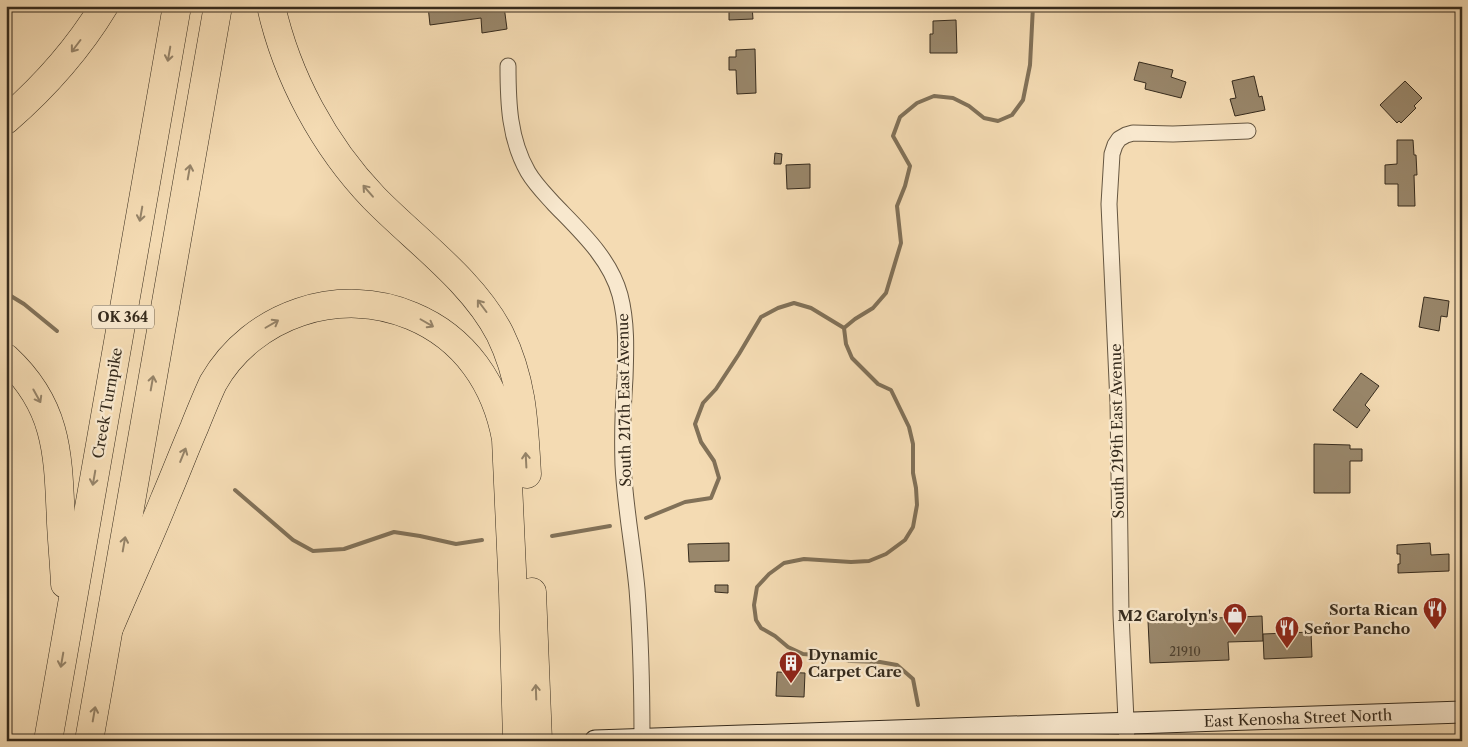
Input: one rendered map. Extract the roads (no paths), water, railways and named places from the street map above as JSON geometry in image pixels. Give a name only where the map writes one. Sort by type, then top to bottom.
[{"type":"highway","points":[[6,120],[61,66],[104,6]]},
{"type":"highway","name":"Creek Turnpike","points":[[48,741],[177,6]]},
{"type":"highway","name":"OK 364","points":[[89,741],[218,6]]},
{"type":"highway","points":[[271,6],[279,35],[299,87],[322,130],[337,152],[374,197],[475,298],[489,316],[507,350],[520,395],[524,421],[538,741]]},
{"type":"highway","points":[[110,626],[204,402],[214,383],[232,357],[257,334],[286,316],[316,306],[346,303],[374,304],[388,307],[425,322],[448,337],[460,348],[479,370],[492,393],[503,421],[506,439],[509,503],[517,741]]},
{"type":"highway","points":[[6,358],[25,377],[33,389],[42,405],[54,439],[57,454],[68,628]]},
{"type":"main road","name":"East Kenosha Street North","points":[[595,741],[1127,732],[1462,712]]},
{"type":"street","name":"South 217th East Avenue","points":[[508,66],[510,121],[520,155],[528,172],[539,188],[606,262],[620,295],[626,346],[622,430],[623,466],[637,588],[640,632],[642,740]]},
{"type":"street","name":"South 219th East Avenue","points":[[1127,732],[1121,606],[1118,404],[1109,204],[1112,154],[1119,140],[1133,133],[1173,134],[1248,131]]},
{"type":"waterway","points":[[844,328],[873,308],[886,293],[901,243],[897,206],[910,166],[893,136],[900,117],[917,103],[934,96],[953,98],[969,106],[984,118],[998,121],[1012,115],[1023,100],[1030,65],[1033,6]]},
{"type":"waterway","points":[[6,293],[24,304],[57,331]]},
{"type":"waterway","points":[[646,518],[685,502],[711,498],[719,478],[714,461],[701,442],[695,424],[703,403],[716,389],[761,317],[778,308],[794,303],[811,308],[844,328],[846,344],[852,358],[878,384],[891,390],[909,427],[913,444],[913,473],[917,505],[913,527],[905,540],[886,554],[869,561],[851,562],[804,559],[784,563],[769,574],[757,587],[754,605],[756,620],[761,628],[775,636],[788,647],[803,654],[897,665],[913,679],[918,705]]},
{"type":"waterway","points":[[235,490],[293,540],[313,551],[344,549],[394,532],[456,544],[482,540]]},
{"type":"waterway","points":[[552,536],[610,526]]},
{"type":"place","name":"Sorta Rican","points":[[1435,630]]},
{"type":"place","name":"M2 Carolyn's","points":[[1235,636]]},
{"type":"place","name":"Señor Pancho","points":[[1287,649]]},
{"type":"place","name":"Dynamic Carpet Care","points":[[791,684]]}]
